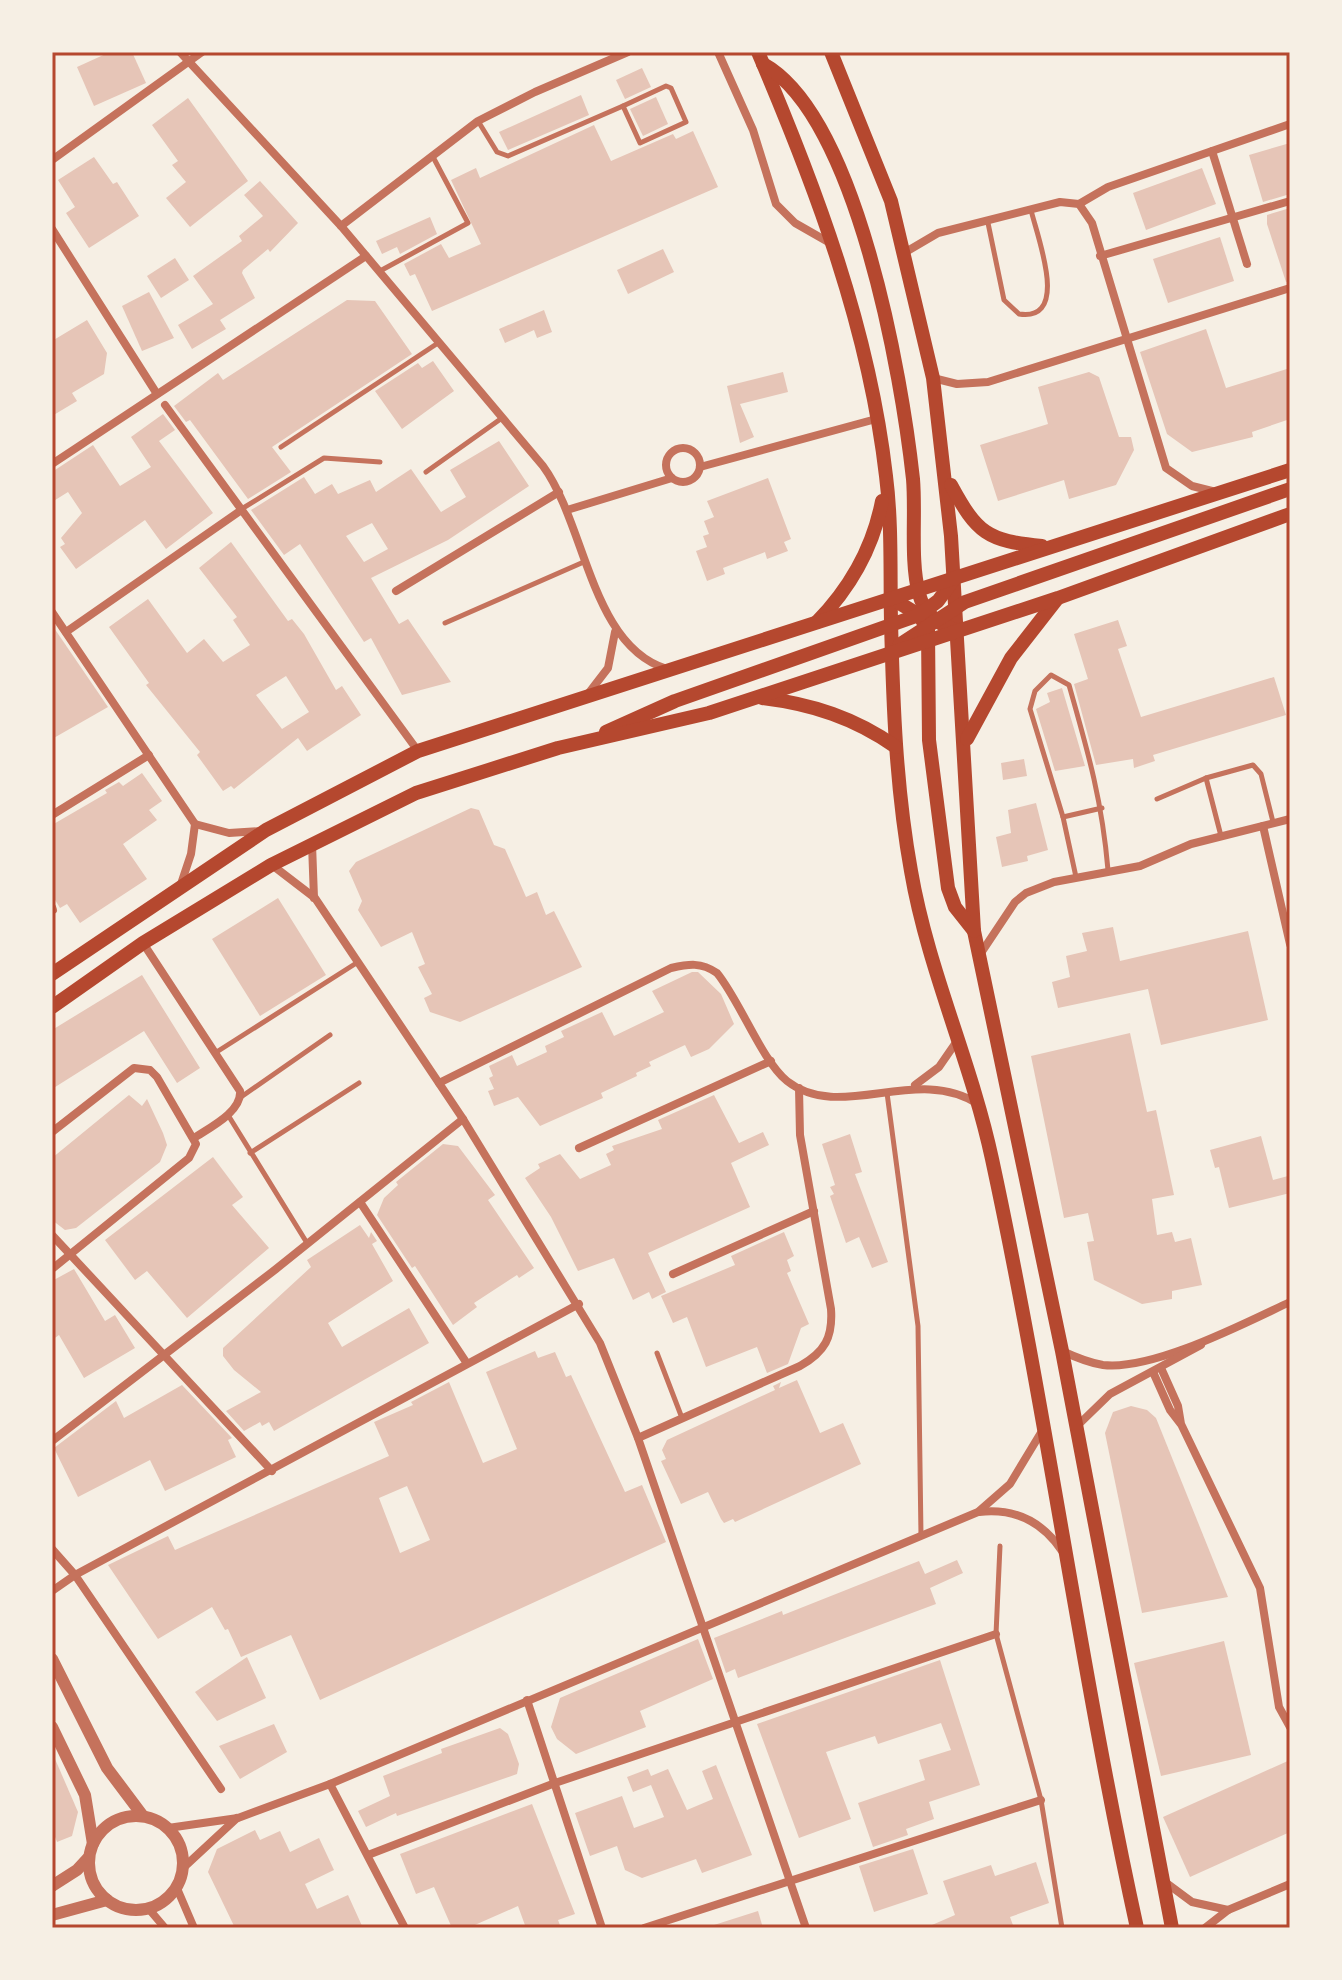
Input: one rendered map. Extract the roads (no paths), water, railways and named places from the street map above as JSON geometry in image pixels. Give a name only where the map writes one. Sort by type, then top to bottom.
[{"type":"main road","points":[[831,52],[879,167],[904,253],[933,378],[947,479],[978,957],[1062,1351],[1172,1928]]},
{"type":"main road","points":[[760,58],[835,246],[876,419],[887,477],[896,747],[904,831],[920,915],[979,1105],[997,1184],[1104,1781],[1137,1928]]},
{"type":"main road","points":[[760,58],[799,93],[816,121],[842,176],[868,250],[903,404],[915,511],[918,589],[927,622],[929,740],[948,888],[955,907],[974,931]]},
{"type":"main road","points":[[52,974],[181,884],[266,830],[418,751],[676,671],[918,589],[1290,470]]},
{"type":"main road","points":[[814,625],[842,594],[863,558],[879,519],[887,477]]},
{"type":"main road","points":[[947,479],[967,515],[989,536],[1008,543],[1050,547]]},
{"type":"main road","points":[[52,1007],[143,943],[271,865],[451,780],[592,740],[709,713],[758,697],[893,650],[927,622],[956,606],[1290,489]]},
{"type":"main road","points":[[891,598],[927,622],[957,630],[1058,598],[1290,514]]},
{"type":"main road","points":[[927,622],[954,579]]},
{"type":"main road","points":[[965,743],[1004,668],[1058,598]]},
{"type":"main road","points":[[592,740],[675,701],[891,626],[927,622]]},
{"type":"main road","points":[[758,697],[822,709],[861,724],[896,747]]},
{"type":"street","points":[[180,52],[341,226],[543,466],[567,510],[615,631],[641,657],[676,671]]},
{"type":"street","points":[[52,160],[202,52]]},
{"type":"street","points":[[341,226],[478,121],[535,92],[628,52]]},
{"type":"street","points":[[718,52],[753,130],[776,204],[795,223],[835,246]]},
{"type":"street","points":[[904,253],[926,238],[1060,202],[1079,204],[1108,187],[1290,124]]},
{"type":"street","points":[[1212,151],[1247,264]]},
{"type":"street","points":[[1100,256],[1290,201]]},
{"type":"street","points":[[1079,204],[1092,223],[1166,468],[1192,486],[1217,492]]},
{"type":"street","points":[[52,229],[157,394]]},
{"type":"street","points":[[52,464],[366,256]]},
{"type":"street","points":[[933,378],[957,384],[988,382],[1290,288]]},
{"type":"street","points":[[165,405],[418,751]]},
{"type":"street","points":[[567,510],[672,478],[689,481],[700,467],[876,419]]},
{"type":"street","points":[[672,478],[666,464],[675,450],[693,451],[700,467]]},
{"type":"street","points":[[396,591],[559,492]]},
{"type":"street","points":[[66,632],[240,511]]},
{"type":"street","points":[[52,612],[195,824],[191,854],[181,884]]},
{"type":"street","points":[[585,697],[608,668],[615,631]]},
{"type":"street","points":[[52,815],[149,755]]},
{"type":"street","points":[[978,957],[1015,902],[1026,893],[1076,877],[1140,866],[1178,848],[1290,819]]},
{"type":"street","points":[[195,824],[229,833],[266,830]]},
{"type":"street","points":[[1263,826],[1290,944]]},
{"type":"street","points":[[312,844],[315,898]]},
{"type":"street","points":[[271,865],[315,898],[463,1119],[579,1304],[612,1371],[638,1438],[806,1928]]},
{"type":"street","points":[[143,943],[241,1097],[228,1114],[194,1138]]},
{"type":"street","points":[[439,1083],[671,968],[691,964],[705,965],[717,973],[771,1061],[785,1080],[799,1088],[837,1097],[910,1088],[940,1088],[979,1105]]},
{"type":"street","points":[[910,1088],[939,1067],[957,1040]]},
{"type":"street","points":[[579,1148],[771,1061]]},
{"type":"street","points":[[52,1132],[134,1068],[150,1070],[157,1077],[194,1138],[196,1149],[189,1158],[52,1269]]},
{"type":"street","points":[[638,1438],[800,1366],[824,1349],[832,1329],[831,1309],[800,1135],[799,1088]]},
{"type":"street","points":[[52,1441],[463,1119]]},
{"type":"street","points":[[360,1202],[466,1362]]},
{"type":"street","points":[[673,1274],[814,1211]]},
{"type":"street","points":[[52,1235],[272,1471]]},
{"type":"street","points":[[1076,1427],[1098,1403],[1204,1342],[1290,1302]]},
{"type":"street","points":[[52,1591],[75,1575],[272,1471],[466,1362],[579,1304]]},
{"type":"street","points":[[1062,1351],[1092,1362],[1116,1365],[1204,1342]]},
{"type":"street","points":[[1157,1370],[1170,1410],[1181,1424],[1260,1588],[1279,1707],[1290,1727]]},
{"type":"street","points":[[978,1512],[1010,1484],[1042,1431]]},
{"type":"street","points":[[168,1828],[238,1818],[330,1784],[978,1512],[995,1510],[1029,1519],[1044,1528],[1065,1556]]},
{"type":"street","points":[[52,1549],[75,1575],[221,1789]]},
{"type":"street","points":[[368,1855],[555,1783],[996,1634]]},
{"type":"street","points":[[52,1659],[107,1768],[143,1816],[168,1828],[178,1843],[182,1869],[176,1886],[164,1900],[148,1908],[129,1909],[107,1900],[95,1885],[85,1795],[52,1727]]},
{"type":"street","points":[[527,1700],[602,1928]]},
{"type":"street","points":[[330,1784],[405,1928]]},
{"type":"street","points":[[644,1928],[1041,1800]]},
{"type":"street","points":[[52,1886],[77,1870],[99,1834],[119,1819],[143,1816]]},
{"type":"street","points":[[182,1869],[238,1818]]},
{"type":"street","points":[[1162,1880],[1192,1902],[1228,1910]]},
{"type":"street","points":[[1205,1928],[1228,1910],[1290,1884]]},
{"type":"street","points":[[176,1886],[194,1928]]},
{"type":"street","points":[[52,1915],[107,1900]]},
{"type":"street","points":[[148,1908],[165,1928]]},
{"type":"lane","points":[[478,121],[497,152],[508,156],[668,86],[686,122],[640,143],[623,106]]},
{"type":"lane","points":[[380,271],[468,223],[432,154]]},
{"type":"lane","points":[[988,223],[1004,300],[1019,314],[1032,314],[1045,306],[1050,292],[1031,210]]},
{"type":"lane","points":[[281,447],[438,343]]},
{"type":"lane","points":[[426,472],[503,418]]},
{"type":"lane","points":[[240,511],[282,481],[324,458],[380,462]]},
{"type":"lane","points":[[445,623],[587,560]]},
{"type":"lane","points":[[1076,877],[1063,817],[1030,709],[1035,691],[1051,675],[1069,685],[1102,808],[1108,870]]},
{"type":"lane","points":[[1157,799],[1248,764],[1257,768],[1273,823]]},
{"type":"lane","points":[[1206,778],[1221,836]]},
{"type":"lane","points":[[1063,817],[1102,808]]},
{"type":"lane","points":[[215,1053],[358,962]]},
{"type":"lane","points":[[241,1097],[330,1035]]},
{"type":"lane","points":[[250,1153],[359,1083]]},
{"type":"lane","points":[[887,1093],[918,1326],[921,1536]]},
{"type":"lane","points":[[228,1114],[307,1243]]},
{"type":"lane","points":[[657,1353],[682,1418]]},
{"type":"lane","points":[[1000,1546],[996,1634],[1041,1800],[1062,1928]]}]
